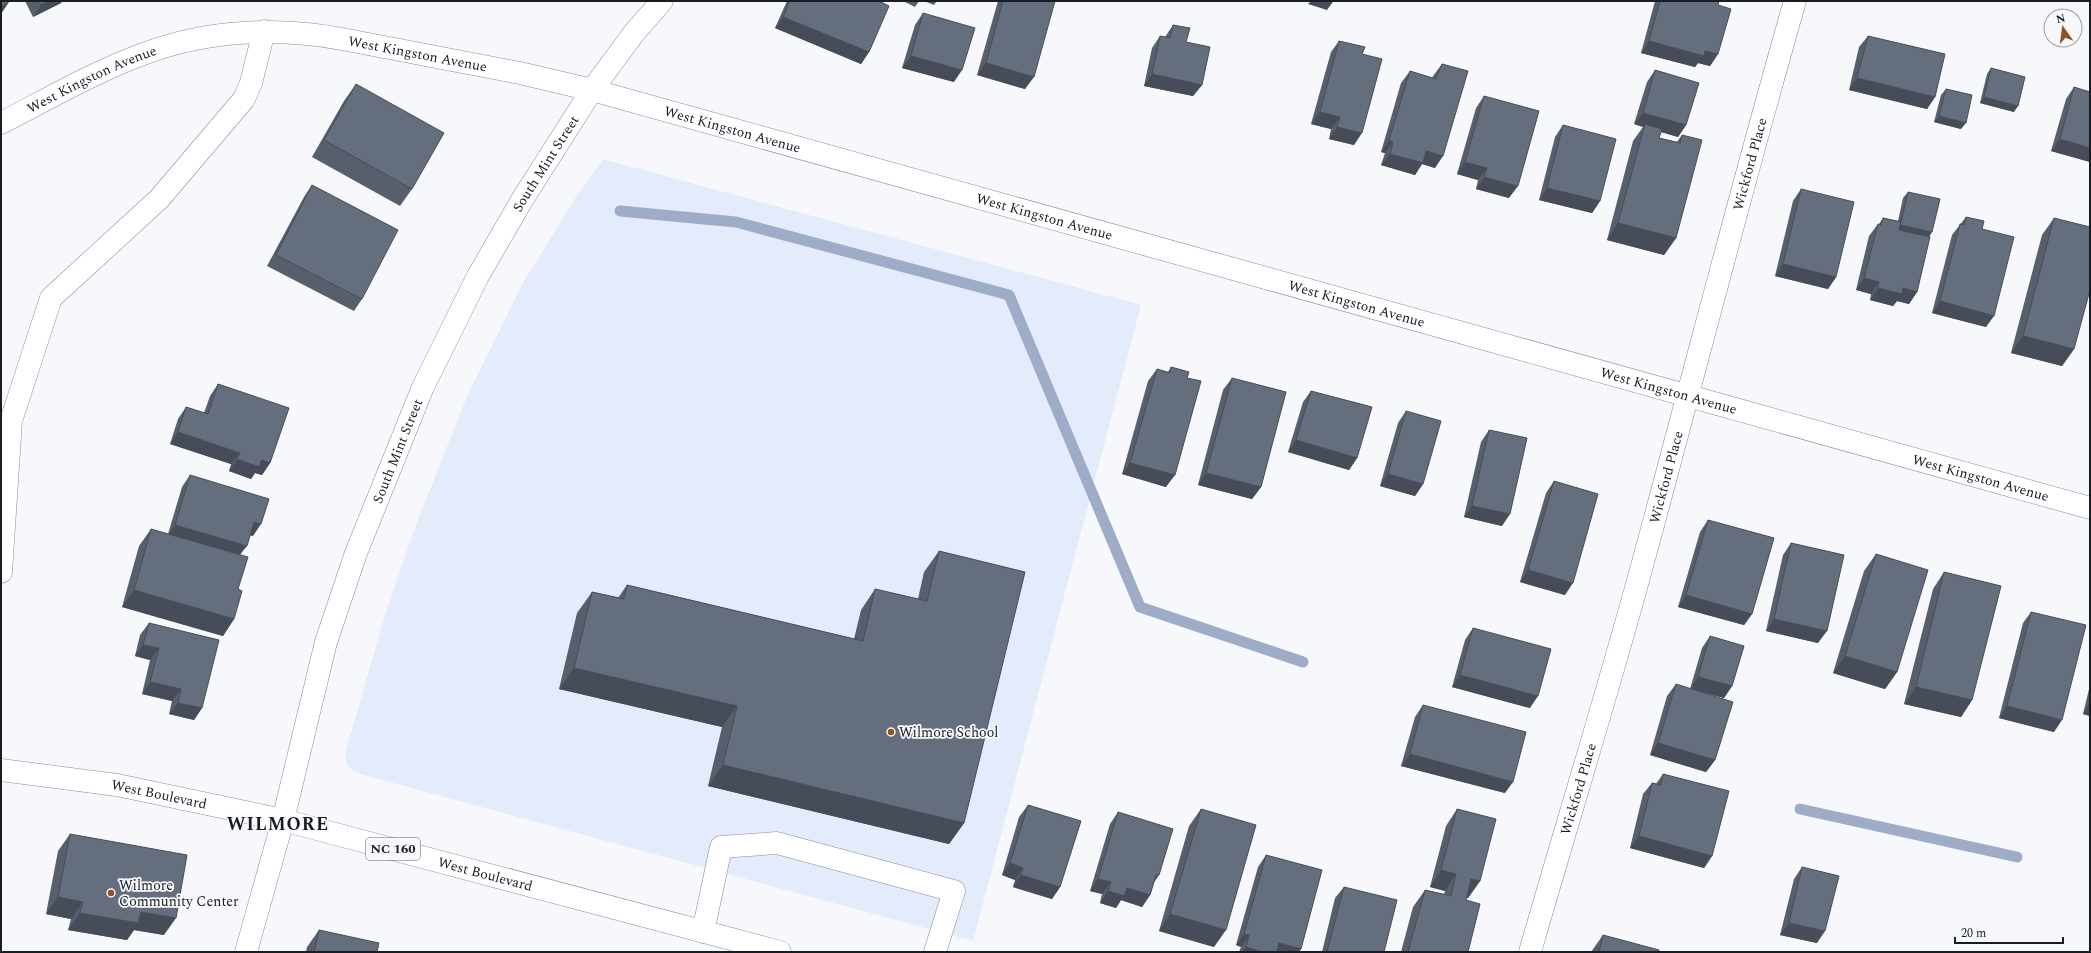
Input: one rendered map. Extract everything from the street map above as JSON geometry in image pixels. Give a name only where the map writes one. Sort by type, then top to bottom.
[{"type":"street","name":"South Mint Street","points":[[246,952],[284,820],[326,642],[356,553],[423,387],[481,269],[522,200],[592,90],[634,33],[662,1]]},
{"type":"street","name":"Wickford Place","points":[[1530,952],[1641,568],[1686,395],[1795,1]]},
{"type":"street","name":"West Kingston Avenue","points":[[1,123],[146,53],[204,37],[264,31],[324,36],[520,73],[592,90],[2090,508]]},
{"type":"street","points":[[1,572],[11,421],[51,298],[159,199],[244,99],[251,83],[264,31]]},
{"type":"street","name":"West Boulevard","points":[[1,770],[117,785],[284,820],[780,952]]},
{"type":"street","points":[[703,932],[721,847],[777,843],[954,891],[935,952]]},
{"type":"shaded area","points":[[603,159],[1141,305],[973,941],[360,774],[348,767],[345,754],[382,625],[414,530],[468,394],[524,281],[576,197]]},
{"type":"building","points":[[1,1],[8,1],[9,2],[1,6]]},
{"type":"building","points":[[39,1],[49,1],[41,5]]},
{"type":"building","points":[[790,1],[879,1],[889,6],[869,52],[783,17]]},
{"type":"building","points":[[1003,1],[1055,1],[1034,77],[986,63]]},
{"type":"building","points":[[1660,1],[1719,1],[1718,5],[1731,9],[1718,54],[1705,51],[1704,56],[1649,41]]},
{"type":"building","points":[[923,13],[975,28],[962,70],[911,56]]},
{"type":"building","points":[[1173,25],[1190,28],[1186,42],[1210,47],[1202,85],[1152,74],[1160,36],[1170,38]]},
{"type":"building","points":[[1868,36],[1945,54],[1935,97],[1857,78]]},
{"type":"building","points":[[1339,41],[1365,47],[1362,54],[1382,59],[1362,133],[1337,127],[1340,117],[1320,112]]},
{"type":"building","points":[[1442,64],[1468,71],[1443,156],[1426,151],[1423,163],[1390,154],[1393,142],[1389,140],[1410,71],[1436,79]]},
{"type":"building","points":[[1991,68],[2025,77],[2018,106],[1984,97]]},
{"type":"building","points":[[1655,70],[1699,83],[1686,125],[1643,113]]},
{"type":"building","points":[[356,84],[444,133],[412,189],[324,140]]},
{"type":"building","points":[[2074,87],[2090,92],[2090,148],[2060,139]]},
{"type":"building","points":[[1946,89],[1972,95],[1966,123],[1939,116]]},
{"type":"building","points":[[1484,96],[1539,111],[1518,186],[1484,177],[1487,168],[1465,162]]},
{"type":"building","points":[[1645,124],[1662,129],[1659,138],[1680,143],[1682,135],[1702,140],[1676,238],[1618,223]]},
{"type":"building","points":[[1563,125],[1616,139],[1600,201],[1547,188]]},
{"type":"building","points":[[312,185],[398,230],[362,299],[276,255]]},
{"type":"building","points":[[1801,189],[1854,202],[1836,277],[1783,264]]},
{"type":"building","points":[[1908,192],[1940,199],[1932,232],[1900,225]]},
{"type":"building","points":[[1966,217],[1984,221],[1982,229],[2014,237],[1994,316],[1940,301],[1960,224],[1964,225]]},
{"type":"building","points":[[1883,218],[1901,222],[1899,230],[1930,237],[1917,292],[1903,288],[1902,294],[1878,288],[1879,282],[1864,278],[1878,224],[1881,225]]},
{"type":"building","points":[[2054,218],[2090,227],[2090,290],[2074,349],[2023,336]]},
{"type":"building","points":[[1171,367],[1189,372],[1187,378],[1201,381],[1175,475],[1130,463],[1157,369],[1170,373]]},
{"type":"building","points":[[1232,378],[1286,392],[1261,487],[1206,473]]},
{"type":"building","points":[[218,384],[289,408],[270,463],[262,460],[259,467],[237,459],[240,453],[178,432],[186,407],[208,414]]},
{"type":"building","points":[[1311,391],[1372,407],[1357,458],[1296,440]]},
{"type":"building","points":[[1406,411],[1441,421],[1423,484],[1388,474]]},
{"type":"building","points":[[1489,430],[1527,438],[1510,514],[1472,506]]},
{"type":"building","points":[[190,475],[269,499],[261,524],[254,522],[247,546],[175,525]]},
{"type":"building","points":[[1554,481],[1598,494],[1573,583],[1528,570]]},
{"type":"building","points":[[1708,520],[1774,538],[1752,614],[1686,595]]},
{"type":"building","points":[[151,529],[248,557],[238,589],[242,591],[234,619],[134,590]]},
{"type":"building","points":[[1791,543],[1844,555],[1827,631],[1774,619]]},
{"type":"building","points":[[939,551],[1025,572],[964,823],[723,765],[737,706],[574,668],[592,592],[624,599],[627,585],[863,641],[875,589],[927,601]]},
{"type":"building","points":[[1876,554],[1928,570],[1897,672],[1845,656]]},
{"type":"building","points":[[1944,572],[2001,586],[1972,700],[1916,687]]},
{"type":"building","points":[[2031,612],[2086,625],[2062,720],[2007,706]]},
{"type":"building","points":[[149,623],[219,640],[202,708],[178,703],[181,689],[150,682],[159,648],[143,645]]},
{"type":"building","points":[[1473,628],[1551,649],[1538,696],[1460,675]]},
{"type":"building","points":[[1710,636],[1744,646],[1732,686],[1698,677]]},
{"type":"building","points":[[1676,684],[1733,702],[1715,760],[1658,743]]},
{"type":"building","points":[[1423,705],[1526,732],[1513,782],[1410,754]]},
{"type":"building","points":[[1663,774],[1729,791],[1712,856],[1639,836],[1652,783],[1661,785]]},
{"type":"building","points":[[1028,805],[1081,821],[1060,887],[1021,875],[1023,868],[1010,863]]},
{"type":"building","points":[[1201,809],[1256,825],[1226,930],[1170,914]]},
{"type":"building","points":[[1457,809],[1496,819],[1480,881],[1471,879],[1466,900],[1480,904],[1468,952],[1408,952],[1425,890],[1451,896],[1456,874],[1441,870]]},
{"type":"building","points":[[1118,812],[1173,829],[1159,875],[1156,875],[1150,895],[1127,888],[1124,896],[1108,891],[1111,882],[1098,879]]},
{"type":"building","name":"Wilmore Community Center","points":[[70,834],[187,855],[176,918],[141,912],[138,923],[80,913],[83,902],[58,897]]},
{"type":"building","points":[[1266,855],[1322,870],[1301,949],[1279,943],[1277,952],[1262,952],[1246,947],[1249,935],[1244,934]]},
{"type":"building","points":[[1802,867],[1839,876],[1825,931],[1789,923]]},
{"type":"building","points":[[1344,887],[1397,900],[1384,952],[1327,952]]},
{"type":"building","points":[[319,930],[379,943],[377,952],[314,952]]},
{"type":"building","points":[[1603,935],[1659,950],[1659,952],[1599,952]]},
{"type":"waterway","points":[[620,211],[736,222],[1009,295],[1140,607],[1303,662]]},
{"type":"waterway","points":[[1800,809],[2017,857]]},
{"type":"place","name":"Wilmore School","points":[[891,732]]},
{"type":"place","name":"Wilmore Community Center","points":[[111,893]]},
{"type":"district","name":"WILMORE","points":[[278,824]]}]
